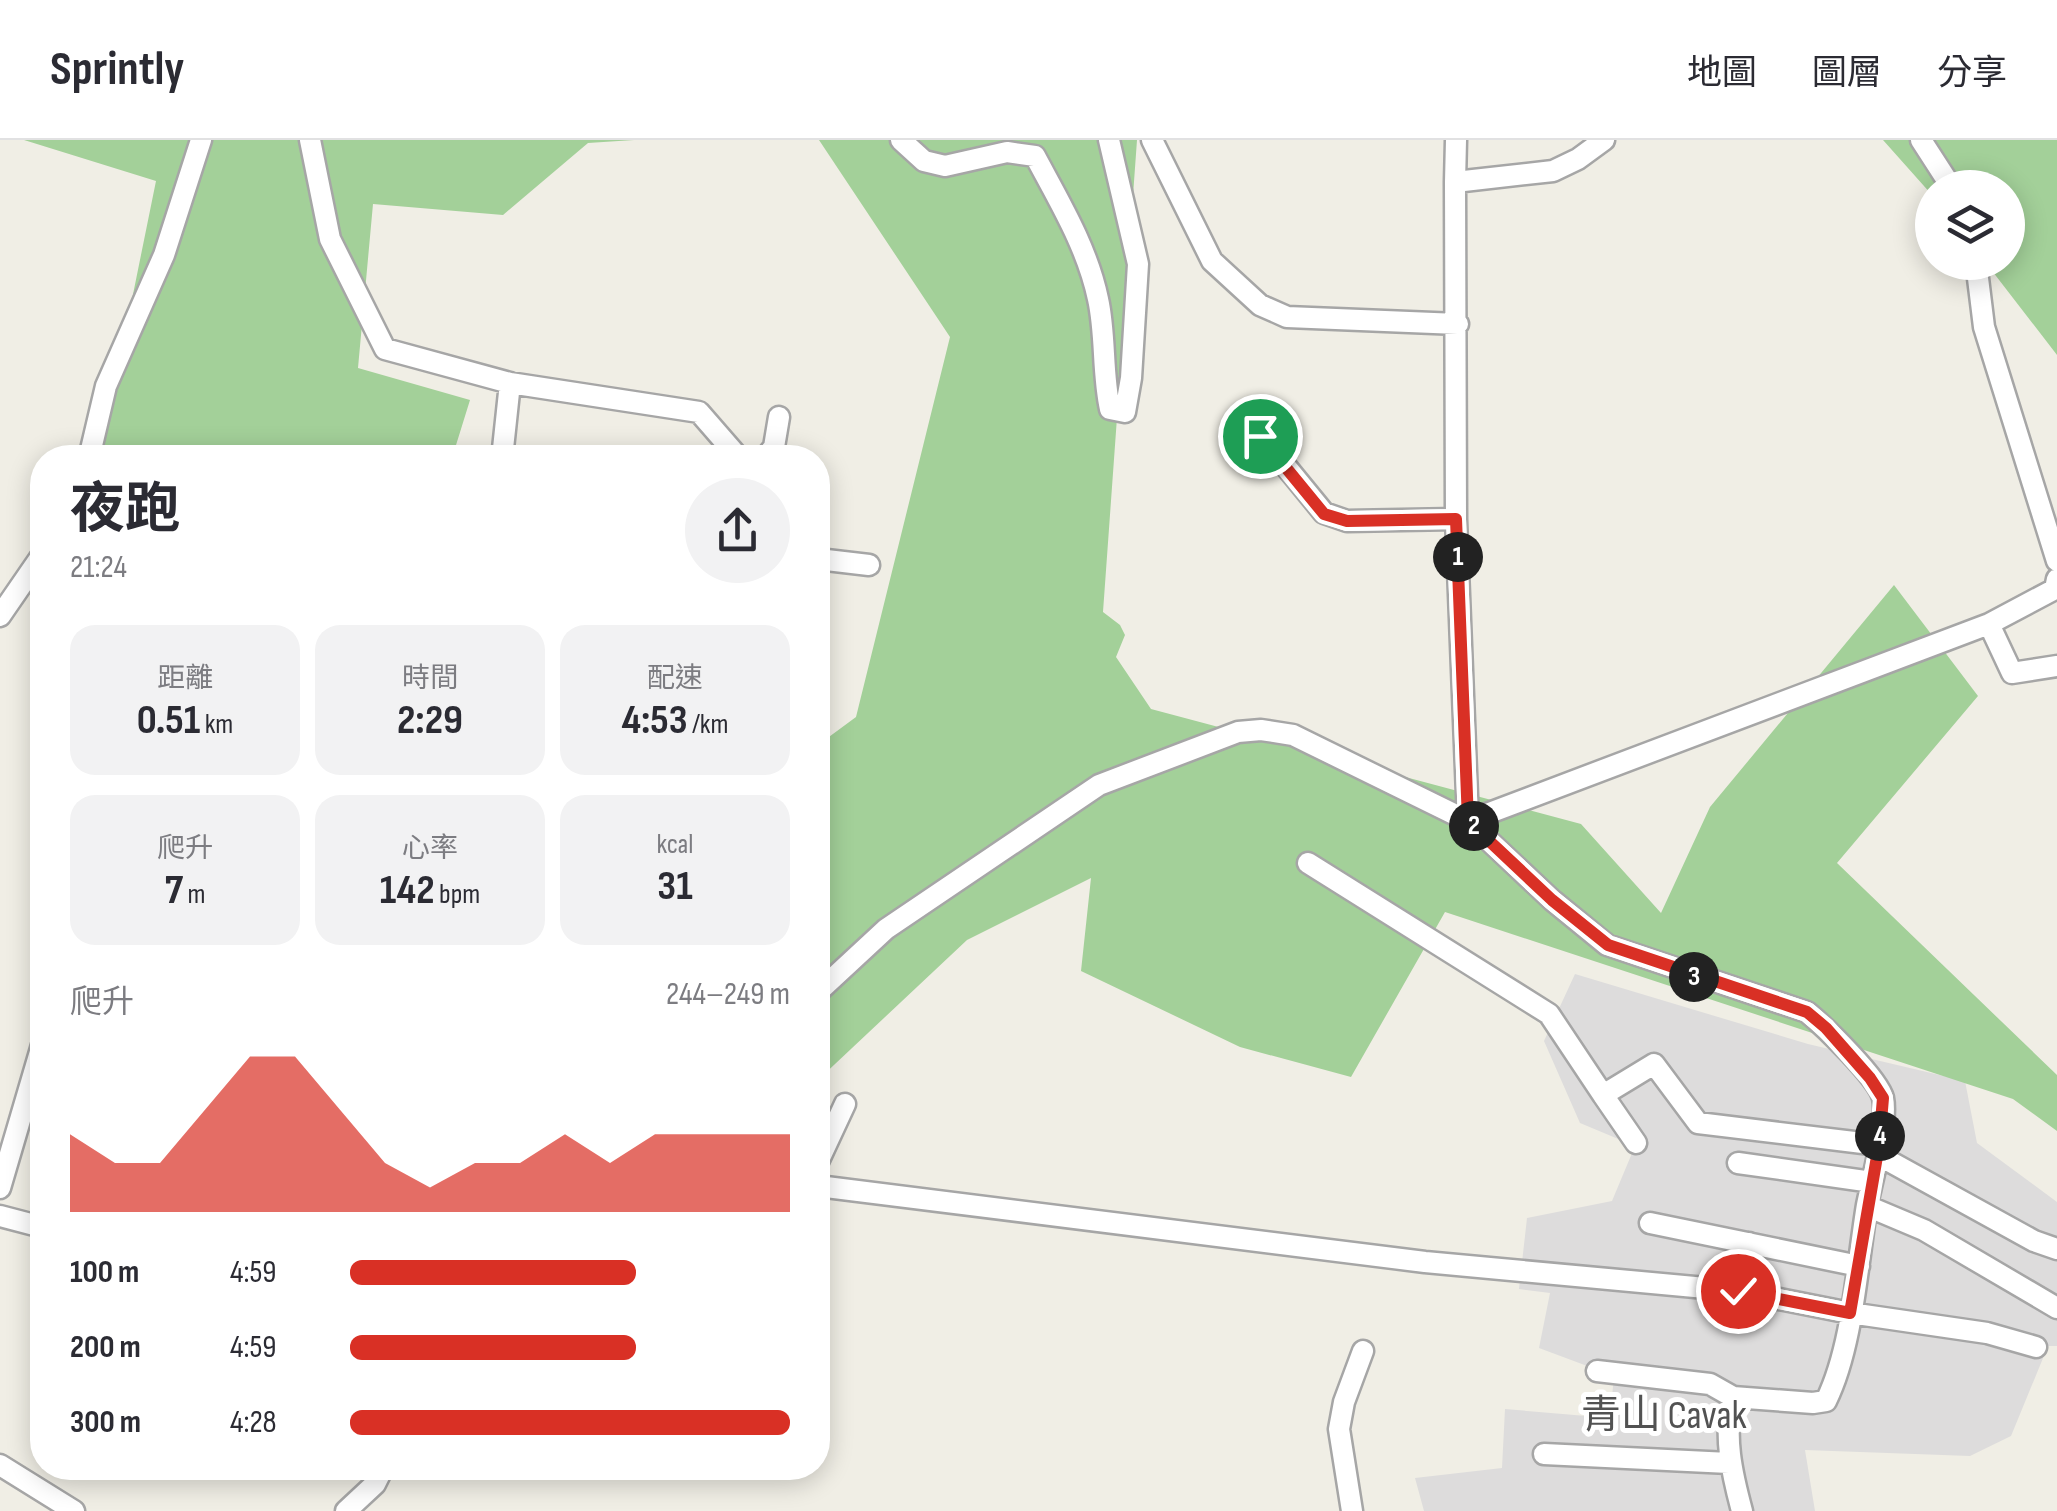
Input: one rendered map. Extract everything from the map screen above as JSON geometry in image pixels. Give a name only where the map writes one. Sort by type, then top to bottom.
[{"type":"lane","points":[[92,445],[106,386],[164,255],[201,140]]},
{"type":"lane","points":[[310,140],[330,239],[385,349],[510,383],[699,412],[727,445]]},
{"type":"lane","points":[[902,140],[924,161],[945,166],[1008,152],[1035,156],[1084,248],[1099,303],[1110,409],[1125,412],[1131,378],[1138,264],[1109,140]]},
{"type":"lane","points":[[1152,140],[1212,261],[1260,305],[1286,317],[1458,324]]},
{"type":"lane","points":[[1456,140],[1456,519],[1468,821]]},
{"type":"lane","points":[[1456,182],[1553,170],[1604,140]]},
{"type":"lane","points":[[1922,140],[1941,170]]},
{"type":"lane","points":[[1978,280],[1984,327],[2057,561]]},
{"type":"lane","points":[[503,445],[510,383]]},
{"type":"lane","points":[[774,445],[779,417]]},
{"type":"lane","points":[[1260,436],[1324,514],[1347,521],[1456,519]]},
{"type":"lane","points":[[830,561],[869,566]]},
{"type":"lane","points":[[0,616],[30,572]]},
{"type":"lane","points":[[1468,821],[1989,624],[2054,588],[2057,579]]},
{"type":"lane","points":[[1989,624],[2012,673],[2057,666]]},
{"type":"lane","points":[[830,981],[886,929],[1099,785],[1238,732],[1260,730],[1294,735],[1468,821],[1552,900],[1608,945],[1807,1012],[1837,1040],[1883,1098],[1860,1266],[1836,1382],[1826,1400],[1814,1403],[1733,1397],[1710,1384],[1597,1370]]},
{"type":"lane","points":[[1308,863],[1550,1014],[1636,1142]]},
{"type":"lane","points":[[1604,1095],[1654,1064],[1698,1123],[1878,1150],[2034,1242],[2057,1250]]},
{"type":"lane","points":[[0,1188],[30,1086]]},
{"type":"lane","points":[[830,1136],[845,1104]]},
{"type":"lane","points":[[1738,1163],[1872,1182]]},
{"type":"lane","points":[[830,1188],[1424,1262],[1738,1291],[1850,1313],[1987,1332],[2036,1347]]},
{"type":"lane","points":[[1867,1206],[1924,1230],[2057,1308]]},
{"type":"lane","points":[[0,1216],[30,1223]]},
{"type":"lane","points":[[1650,1223],[1860,1266]]},
{"type":"lane","points":[[1738,1291],[1749,1243]]},
{"type":"lane","points":[[1352,1511],[1339,1428],[1363,1351]]},
{"type":"lane","points":[[1733,1397],[1729,1463],[1742,1511]]},
{"type":"lane","points":[[1544,1454],[1729,1463]]},
{"type":"lane","points":[[0,1465],[74,1511]]},
{"type":"lane","points":[[346,1511],[377,1480]]},
{"type":"shaded area","points":[[1575,974],[1808,1044],[1965,1081],[1977,1143],[2057,1202],[2057,1346],[2048,1346],[2011,1436],[1970,1456],[1805,1450],[1815,1511],[1424,1511],[1415,1478],[1502,1468],[1505,1409],[1610,1418],[1614,1376],[1539,1348],[1550,1293],[1519,1289],[1527,1218],[1612,1201],[1635,1146],[1580,1123],[1544,1041]]},
{"type":"green space","points":[[24,140],[634,140],[588,143],[503,215],[373,204],[358,368],[470,400],[456,445],[102,445],[156,181]]},
{"type":"green space","points":[[819,140],[1137,140],[1103,612],[1120,625],[1125,635],[1116,657],[1151,709],[1581,824],[1661,913],[1710,807],[1894,585],[1978,696],[1837,863],[2057,1075],[2057,1131],[2013,1099],[1445,912],[1351,1077],[1240,1047],[1081,971],[1091,878],[967,940],[830,1069],[830,736],[856,717],[950,337]]},
{"type":"green space","points":[[1883,140],[2057,140],[2057,355],[1999,280],[2025,280],[2025,170],[1915,170],[1915,176]]},
{"type":"district","name":"青山 Cavak","points":[[1664,1416]]},
{"type":"route","points":[[1260,436],[1324,514],[1347,521],[1456,519],[1468,821],[1552,900],[1608,945],[1807,1012],[1826,1028],[1883,1098],[1879,1145],[1850,1313],[1738,1291]]}]
